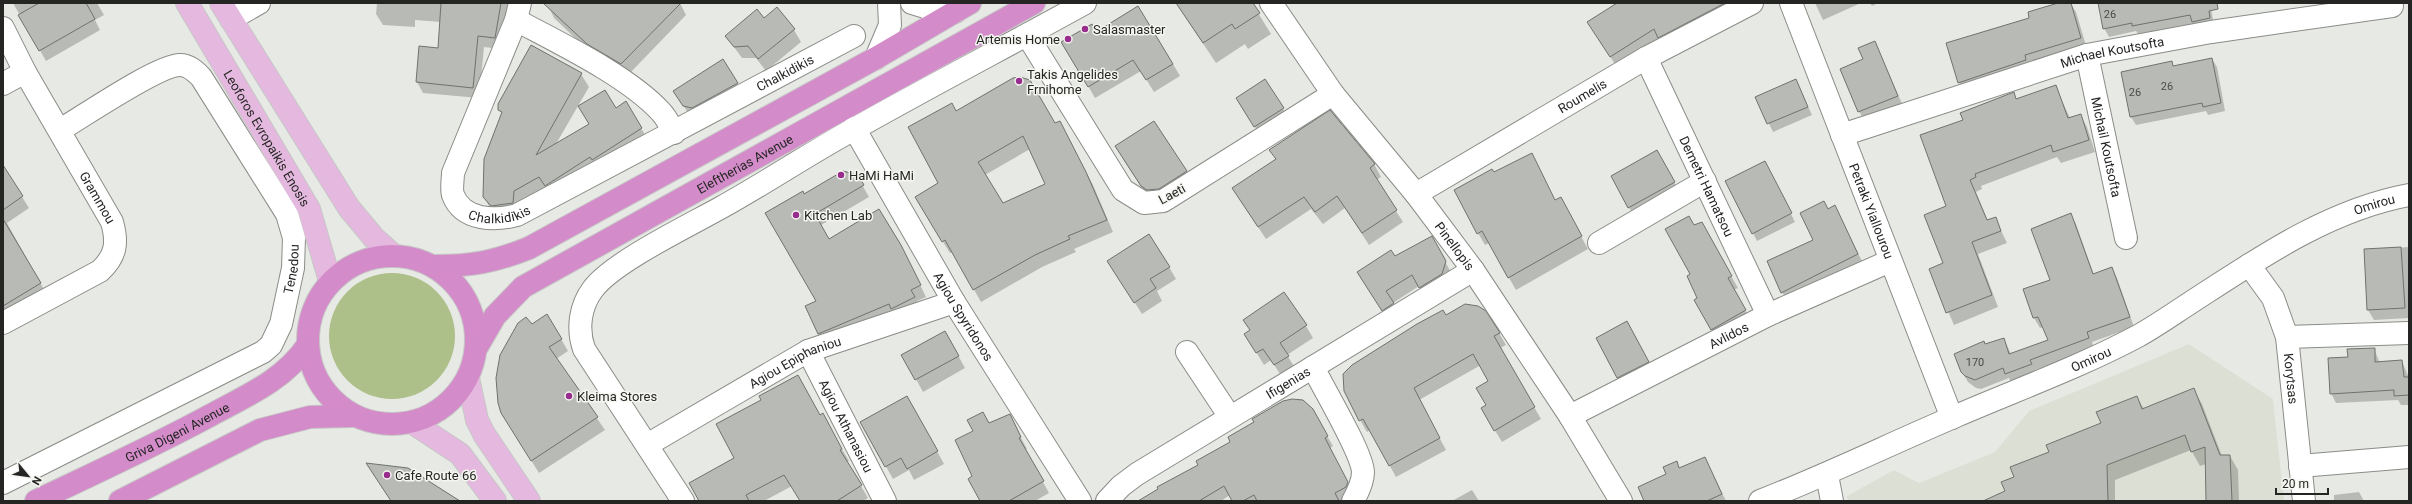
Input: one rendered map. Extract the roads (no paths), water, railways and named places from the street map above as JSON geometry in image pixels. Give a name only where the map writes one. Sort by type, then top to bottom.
[{"type":"highway","name":"Eleftherias Avenue","points":[[477,347],[495,316],[522,287],[1034,3]]},
{"type":"highway","points":[[434,266],[466,266],[497,260],[529,248],[876,58],[963,7]]},
{"type":"highway","points":[[120,501],[260,430],[310,417],[353,416],[382,424],[413,423],[435,413],[454,398],[468,378],[477,347],[473,315],[458,286],[434,266],[414,258],[392,255],[370,258],[348,267],[330,281],[312,312],[307,346],[314,374],[330,398],[353,416]]},
{"type":"highway","name":"Griva Digeni Avenue","points":[[36,501],[175,434],[270,382],[294,362],[307,346]]},
{"type":"main road","name":"Leoforos Evropaikis Enosis","points":[[187,3],[309,210],[330,281]]},
{"type":"main road","points":[[226,11],[349,208],[374,238],[392,255]]},
{"type":"main road","points":[[468,378],[478,420],[484,434],[529,501]]},
{"type":"main road","points":[[413,423],[460,454],[495,501]]},
{"type":"street","points":[[226,11],[259,3]]},
{"type":"street","points":[[876,58],[890,25],[889,3]]},
{"type":"street","points":[[912,3],[935,10],[963,7]]},
{"type":"street","points":[[683,501],[584,349],[581,339],[581,318],[588,297],[594,288],[629,260],[787,170],[854,128],[1085,3]]},
{"type":"street","name":"Pinellopis","points":[[1271,3],[1333,94],[1416,194],[1473,270],[1570,416],[1621,501]]},
{"type":"street","name":"Roumelis","points":[[1416,194],[1646,58],[1752,3]]},
{"type":"street","name":"Petraki Yiallourou","points":[[1791,3],[1952,418]]},
{"type":"street","name":"Michael Koutsofta","points":[[1842,135],[2087,55],[2326,10],[2392,6]]},
{"type":"street","name":"Chalkidikis","points":[[674,133],[662,113],[643,96],[518,12],[453,173],[453,194],[460,206],[471,214],[484,218],[500,220],[517,216],[674,133],[854,36]]},
{"type":"street","name":"Grammou","points":[[3,28],[25,72],[112,222],[117,237],[111,261],[100,271],[3,323]]},
{"type":"street","name":"Laeti","points":[[1027,35],[1123,190],[1144,203],[1163,201],[1333,94]]},
{"type":"street","name":"Michail Koutsofta","points":[[2087,55],[2126,238]]},
{"type":"street","name":"Demetri Hamatsou","points":[[1646,58],[1768,315]]},
{"type":"street","name":"Tenedou","points":[[3,483],[263,352],[271,345],[281,324],[292,268],[294,238],[287,214],[201,77],[193,69],[182,65],[162,69],[60,130]]},
{"type":"street","points":[[3,84],[25,72]]},
{"type":"street","name":"Agiou Spyridonos","points":[[854,128],[954,302],[1080,501]]},
{"type":"street","points":[[1599,243],[1705,180]]},
{"type":"street","name":"Omirou","points":[[1760,501],[1827,475],[1952,418],[2127,342],[2249,265],[2338,216],[2370,204],[2409,195]]},
{"type":"street","name":"Avlidos","points":[[1570,416],[1768,315],[1890,261]]},
{"type":"street","name":"Korytsas","points":[[2249,265],[2273,298],[2287,337],[2304,501]]},
{"type":"street","name":"Ifigenias","points":[[1107,501],[1129,479],[1473,270]]},
{"type":"street","name":"Agiou Epiphaniou","points":[[647,445],[808,351],[954,302]]},
{"type":"street","points":[[2287,337],[2409,333]]},
{"type":"street","name":"Agiou Athanasiou","points":[[808,351],[885,501]]},
{"type":"street","points":[[1187,352],[1230,417]]},
{"type":"street","points":[[1312,367],[1358,455],[1363,472],[1360,486],[1354,501]]},
{"type":"street","points":[[2300,466],[2409,457]]},
{"type":"street","points":[[1827,475],[1832,501]]},
{"type":"place","name":"Salasmaster","points":[[1085,29]]},
{"type":"place","name":"Artemis Home","points":[[1068,39]]},
{"type":"place","name":"Takis Angelides Frnihome","points":[[1019,81]]},
{"type":"place","name":"HaMi HaMi","points":[[841,175]]},
{"type":"place","name":"Kitchen Lab","points":[[796,215]]},
{"type":"place","name":"Kleima Stores","points":[[569,396]]},
{"type":"place","name":"Cafe Route 66","points":[[387,475]]}]
